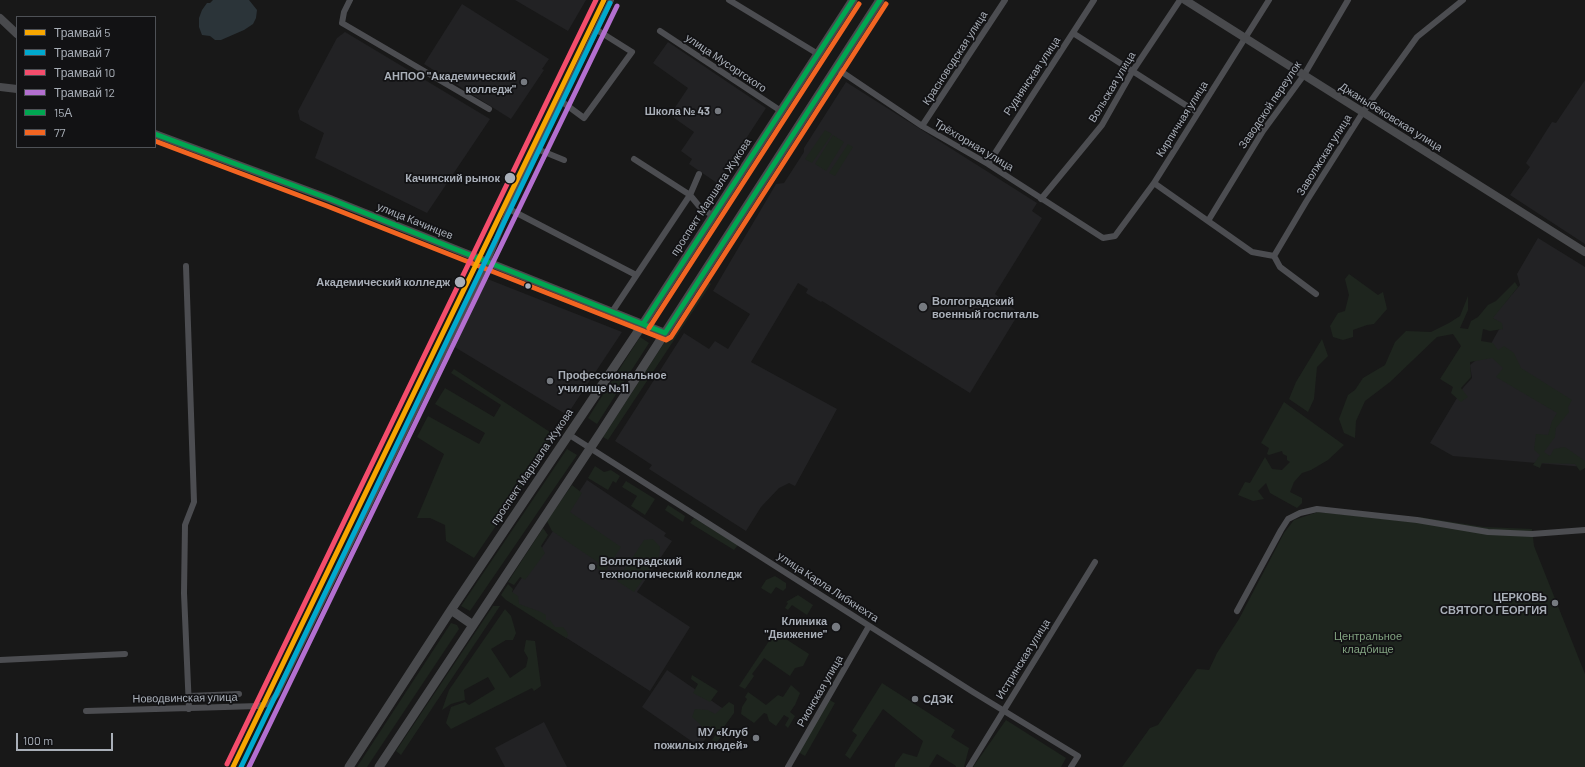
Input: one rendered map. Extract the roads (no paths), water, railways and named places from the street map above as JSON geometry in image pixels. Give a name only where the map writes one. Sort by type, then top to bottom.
[{"type":"highway","name":"проспект Маршала Жукова","points":[[350,767],[451,610],[642,324],[853,0]]},
{"type":"highway","points":[[379,767],[590,448],[880,0]]},
{"type":"highway","points":[[451,610],[472,625]]},
{"type":"main road","name":"Джаныбековская улица","points":[[1185,0],[1585,252]]},
{"type":"main road","points":[[0,18],[16,33]]},
{"type":"main road","points":[[0,87],[16,89]]},
{"type":"main road","name":"улица Качинцев","points":[[156,134],[330,198],[487,263],[665,333]]},
{"type":"street","points":[[350,0],[344,12],[342,23],[490,109]]},
{"type":"street","name":"Новодвинская улица","points":[[86,711],[259,706],[270,703],[277,694],[487,263],[509,209],[537,149],[611,0]]},
{"type":"street","points":[[729,0],[818,54]]},
{"type":"street","name":"Красноводская улица","points":[[922,126],[1005,0]]},
{"type":"street","name":"Руднянская улица","points":[[988,164],[1094,0]]},
{"type":"street","name":"Вольская улица","points":[[1041,199],[1102,125],[1132,72],[1180,0]]},
{"type":"street","name":"Кирпичная улица","points":[[1103,238],[1115,236],[1154,183],[1269,0]]},
{"type":"street","name":"Заводской переулок","points":[[1208,221],[1263,130],[1304,75],[1348,0]]},
{"type":"street","name":"Заволжская улица","points":[[1274,256],[1363,112],[1417,37],[1463,0]]},
{"type":"street","points":[[561,101],[584,118],[632,52],[597,30]]},
{"type":"street","name":"улица Мусоргского","points":[[660,31],[781,111]]},
{"type":"street","points":[[1073,33],[1198,113]]},
{"type":"street","name":"Трёхгорная улица","points":[[836,68],[922,126],[988,164],[1103,238]]},
{"type":"street","points":[[537,149],[564,160]]},
{"type":"street","points":[[634,159],[690,195],[699,206],[713,216]]},
{"type":"street","points":[[612,312],[690,195],[699,174]]},
{"type":"street","points":[[1154,183],[1252,252],[1274,256],[1280,268],[1316,294]]},
{"type":"street","points":[[509,209],[636,274]]},
{"type":"street","points":[[186,266],[194,502],[185,525],[184,593],[189,709]]},
{"type":"street","name":"улица Карла Либкнехта","points":[[568,434],[1078,756],[1071,767]]},
{"type":"street","points":[[1237,611],[1288,519],[1300,513],[1317,509],[1417,520],[1488,532],[1532,534],[1585,530]]},
{"type":"street","name":"Истринская улица","points":[[969,767],[1003,709],[1095,562]]},
{"type":"street","name":"Рионская улица","points":[[788,767],[870,626]]},
{"type":"street","points":[[0,660],[125,654]]},
{"type":"street","points":[[188,696],[239,694]]},
{"type":"tram line","name":"10","points":[[227,764],[596,0]]},
{"type":"tram line","name":"5","points":[[233,767],[604,0]]},
{"type":"tram line","name":"7","points":[[241,767],[610,3]]},
{"type":"tram line","name":"12","points":[[249,767],[617,6]]},
{"type":"place","name":"АНПОО \"Академический колледж\"","points":[[524,82]]},
{"type":"place","name":"Школа № 43","points":[[718,111]]},
{"type":"place","name":"Качинский рынок","points":[[510,178]]},
{"type":"place","name":"Академический колледж","points":[[460,282]]},
{"type":"place","name":"Волгоградский военный госпиталь","points":[[923,307]]},
{"type":"place","name":"Профессиональное училище №11","points":[[550,381]]},
{"type":"place","name":"Волгоградский технологический колледж","points":[[592,567]]},
{"type":"place","name":"ЦЕРКОВЬ СВЯТОГО ГЕОРГИЯ","points":[[1555,603]]},
{"type":"place","name":"Клиника \"Движение\"","points":[[836,627]]},
{"type":"place","name":"СДЭК","points":[[915,699]]},
{"type":"place","name":"МУ «Клуб пожилых людей»","points":[[756,738]]},
{"type":"park label","name":"Центральное кладбище","points":[[1368,642]]}]
